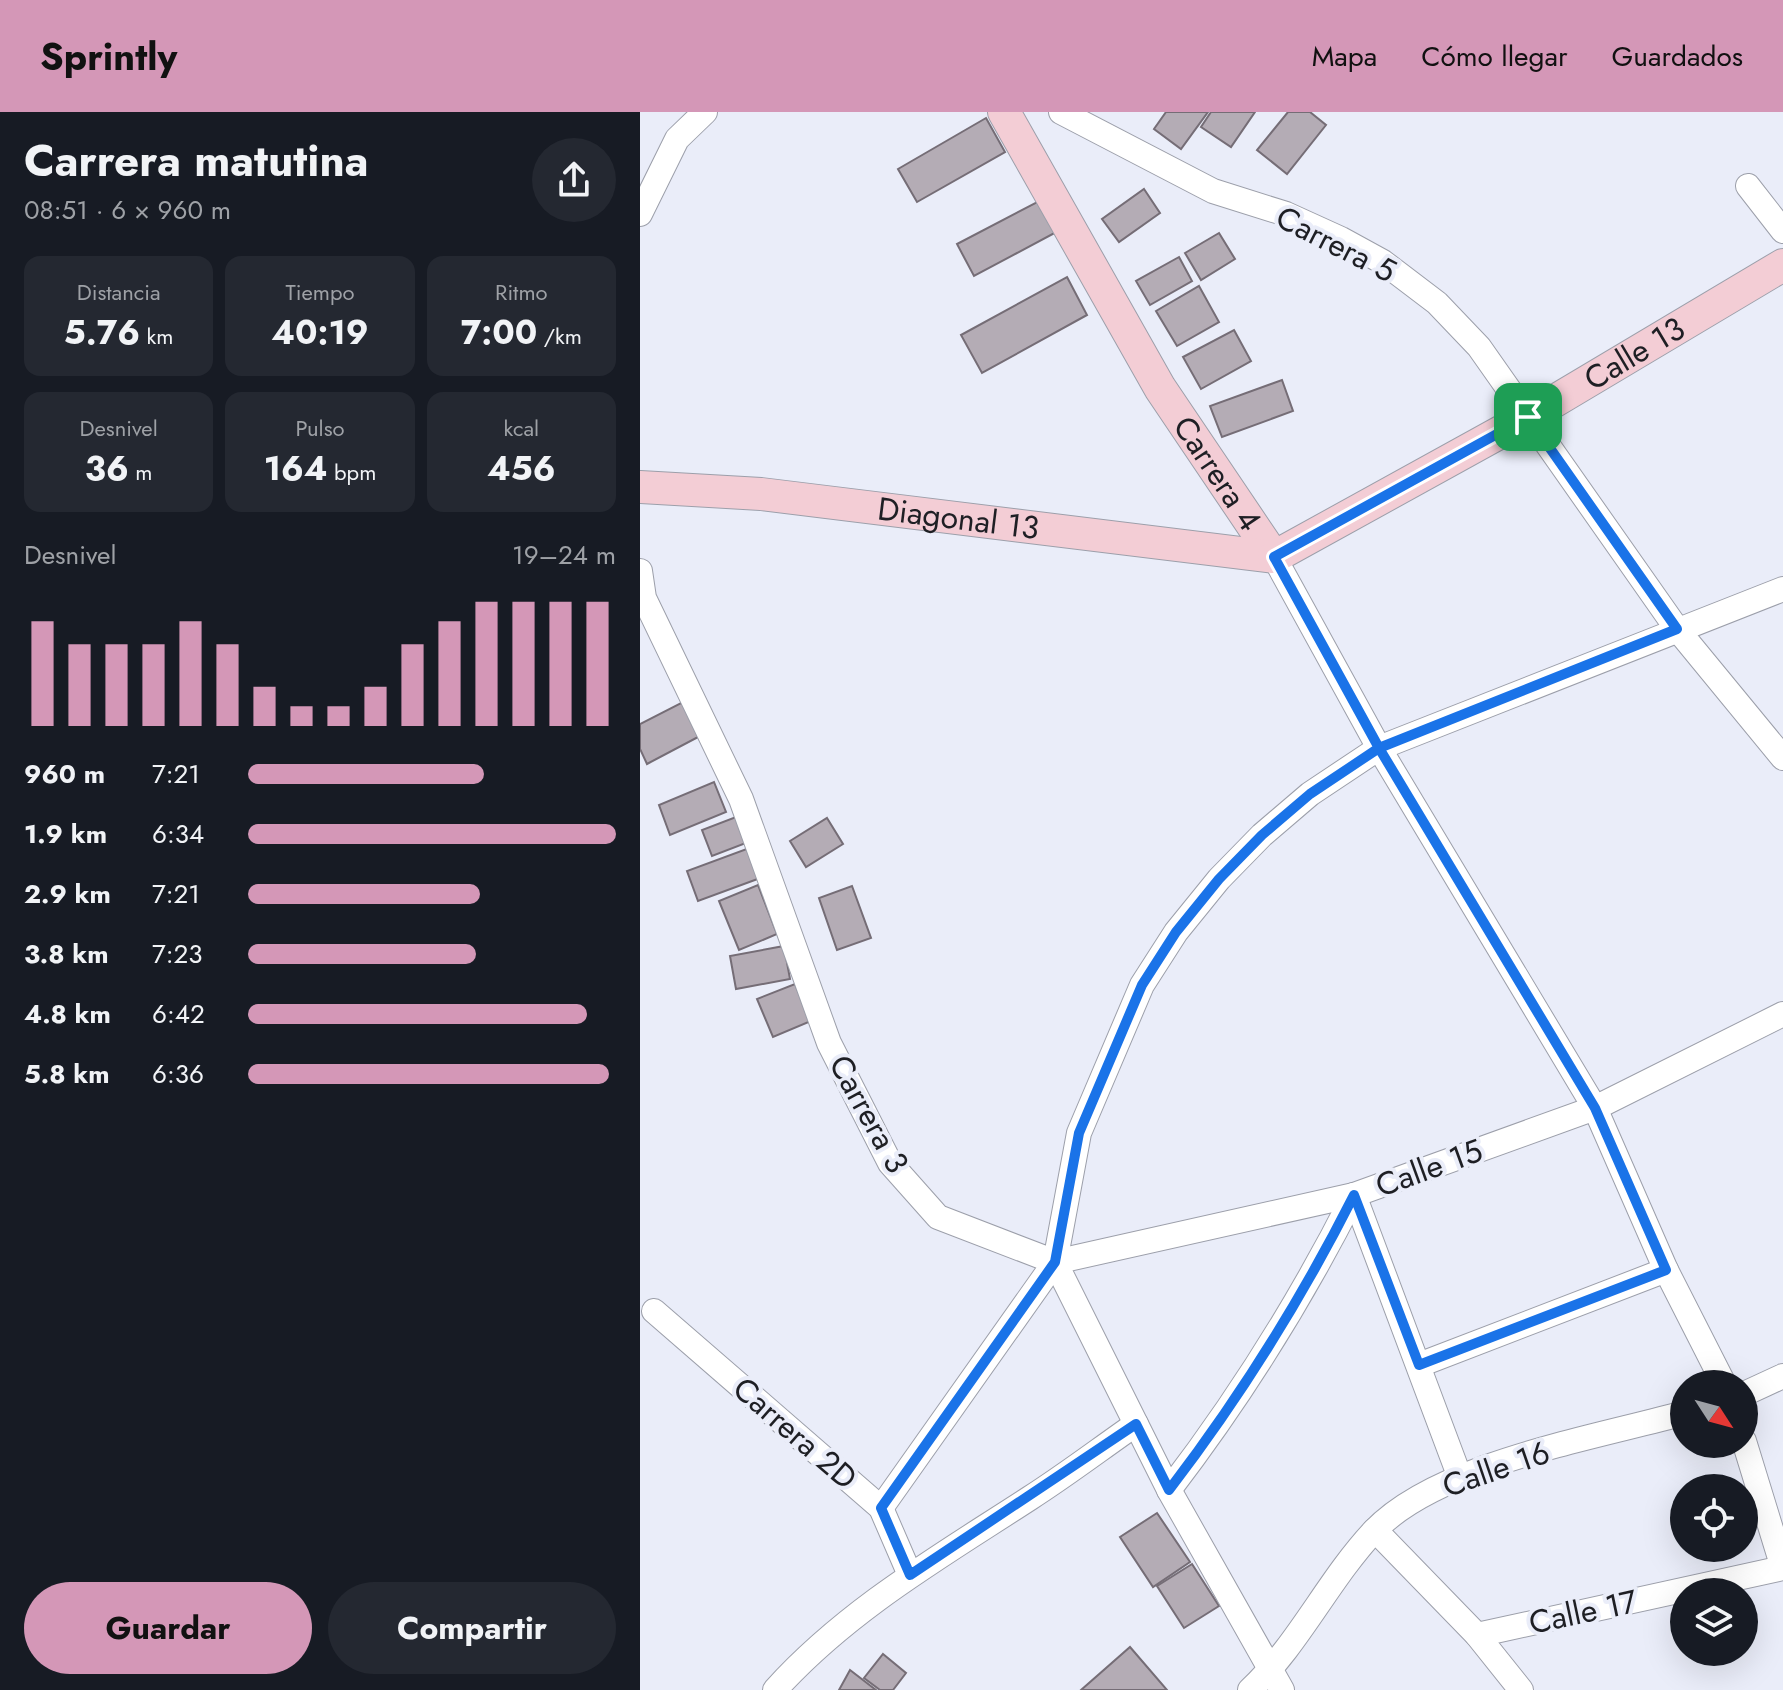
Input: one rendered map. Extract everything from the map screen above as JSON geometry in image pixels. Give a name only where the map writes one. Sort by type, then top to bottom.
[{"type":"street","points":[[640,214],[677,139],[705,112]]},
{"type":"street","name":"Carrera 4","points":[[1004,112],[1160,388],[1274,557],[1379,748],[1595,1108],[1666,1270],[1717,1370]]},
{"type":"street","name":"Carrera 5","points":[[1061,112],[1213,191],[1286,214],[1383,262],[1437,303],[1479,347],[1677,629],[1783,758]]},
{"type":"street","points":[[1748,186],[1783,231]]},
{"type":"street","name":"Calle 13","points":[[1274,557],[1528,417],[1783,265]]},
{"type":"street","name":"Diagonal 13","points":[[640,487],[761,494],[1274,557]]},
{"type":"street","name":"Carrera 3","points":[[640,571],[644,598],[741,799],[829,1043],[890,1163],[938,1217],[1055,1262]]},
{"type":"street","points":[[881,1508],[1055,1262],[1079,1133],[1142,985],[1176,932],[1219,879],[1262,835],[1310,794],[1379,748],[1783,589]]},
{"type":"street","name":"Calle 15","points":[[1055,1262],[1354,1195],[1595,1108],[1783,1014]]},
{"type":"street","points":[[1354,1195],[1459,1475]]},
{"type":"street","points":[[1169,1490],[1271,1348],[1354,1195]]},
{"type":"street","points":[[1055,1262],[1169,1490],[1276,1680]]},
{"type":"street","points":[[1419,1365],[1666,1270]]},
{"type":"street","name":"Carrera 2D","points":[[654,1311],[881,1508],[910,1575]]},
{"type":"street","points":[[1758,1388],[1783,1376]]},
{"type":"street","name":"Calle 16","points":[[1250,1690],[1276,1680],[1375,1530],[1418,1497],[1459,1475],[1670,1417]]},
{"type":"street","points":[[775,1690],[801,1662],[910,1575],[1136,1424]]},
{"type":"street","points":[[1749,1458],[1783,1568]]},
{"type":"street","points":[[1375,1530],[1477,1635],[1521,1690]]},
{"type":"street","name":"Calle 17","points":[[1477,1635],[1783,1568]]},
{"type":"building","points":[[1166,112],[1208,112],[1181,149],[1154,129]]},
{"type":"building","points":[[1211,112],[1255,112],[1231,147],[1201,127]]},
{"type":"building","points":[[1288,112],[1310,112],[1326,125],[1287,174],[1257,150]]},
{"type":"building","points":[[986,118],[1005,152],[917,202],[898,169]]},
{"type":"building","points":[[1144,189],[1160,213],[1119,242],[1102,219]]},
{"type":"building","points":[[1045,198],[1062,229],[974,276],[957,244]]},
{"type":"building","points":[[1219,233],[1235,259],[1201,280],[1185,253]]},
{"type":"building","points":[[1179,257],[1192,281],[1150,305],[1136,281]]},
{"type":"building","points":[[1067,277],[1087,315],[982,373],[961,335]]},
{"type":"building","points":[[1199,286],[1219,322],[1177,346],[1156,311]]},
{"type":"building","points":[[1234,330],[1251,361],[1201,389],[1183,357]]},
{"type":"building","points":[[1282,380],[1293,411],[1222,437],[1210,406]]},
{"type":"building","points":[[683,702],[700,736],[647,764],[640,749],[640,724]]},
{"type":"building","points":[[714,782],[726,812],[670,835],[659,805]]},
{"type":"building","points":[[736,817],[746,843],[712,856],[702,830]]},
{"type":"building","points":[[827,818],[843,844],[806,867],[790,841]]},
{"type":"building","points":[[752,847],[763,877],[698,901],[687,871]]},
{"type":"building","points":[[758,885],[777,934],[739,950],[719,901]]},
{"type":"building","points":[[852,886],[871,938],[837,950],[819,898]]},
{"type":"building","points":[[784,946],[790,979],[736,989],[730,956]]},
{"type":"building","points":[[795,984],[811,1021],[773,1037],[757,999]]},
{"type":"building","points":[[1157,1513],[1190,1562],[1153,1587],[1120,1537]]},
{"type":"building","points":[[1192,1564],[1219,1606],[1184,1628],[1157,1586]]},
{"type":"building","points":[[1130,1647],[1167,1690],[1081,1690]]},
{"type":"building","points":[[883,1654],[906,1673],[893,1690],[880,1690],[864,1678]]},
{"type":"building","points":[[850,1670],[876,1690],[839,1690]]},
{"type":"route","points":[[1528,417],[1274,557],[1379,748],[1310,794],[1262,835],[1219,879],[1176,932],[1142,985],[1079,1133],[1055,1262],[881,1508],[910,1575],[1032,1497],[1136,1424],[1169,1490],[1271,1348],[1315,1272],[1354,1195],[1419,1365],[1666,1270],[1595,1108],[1379,748],[1677,629],[1528,417]]}]
